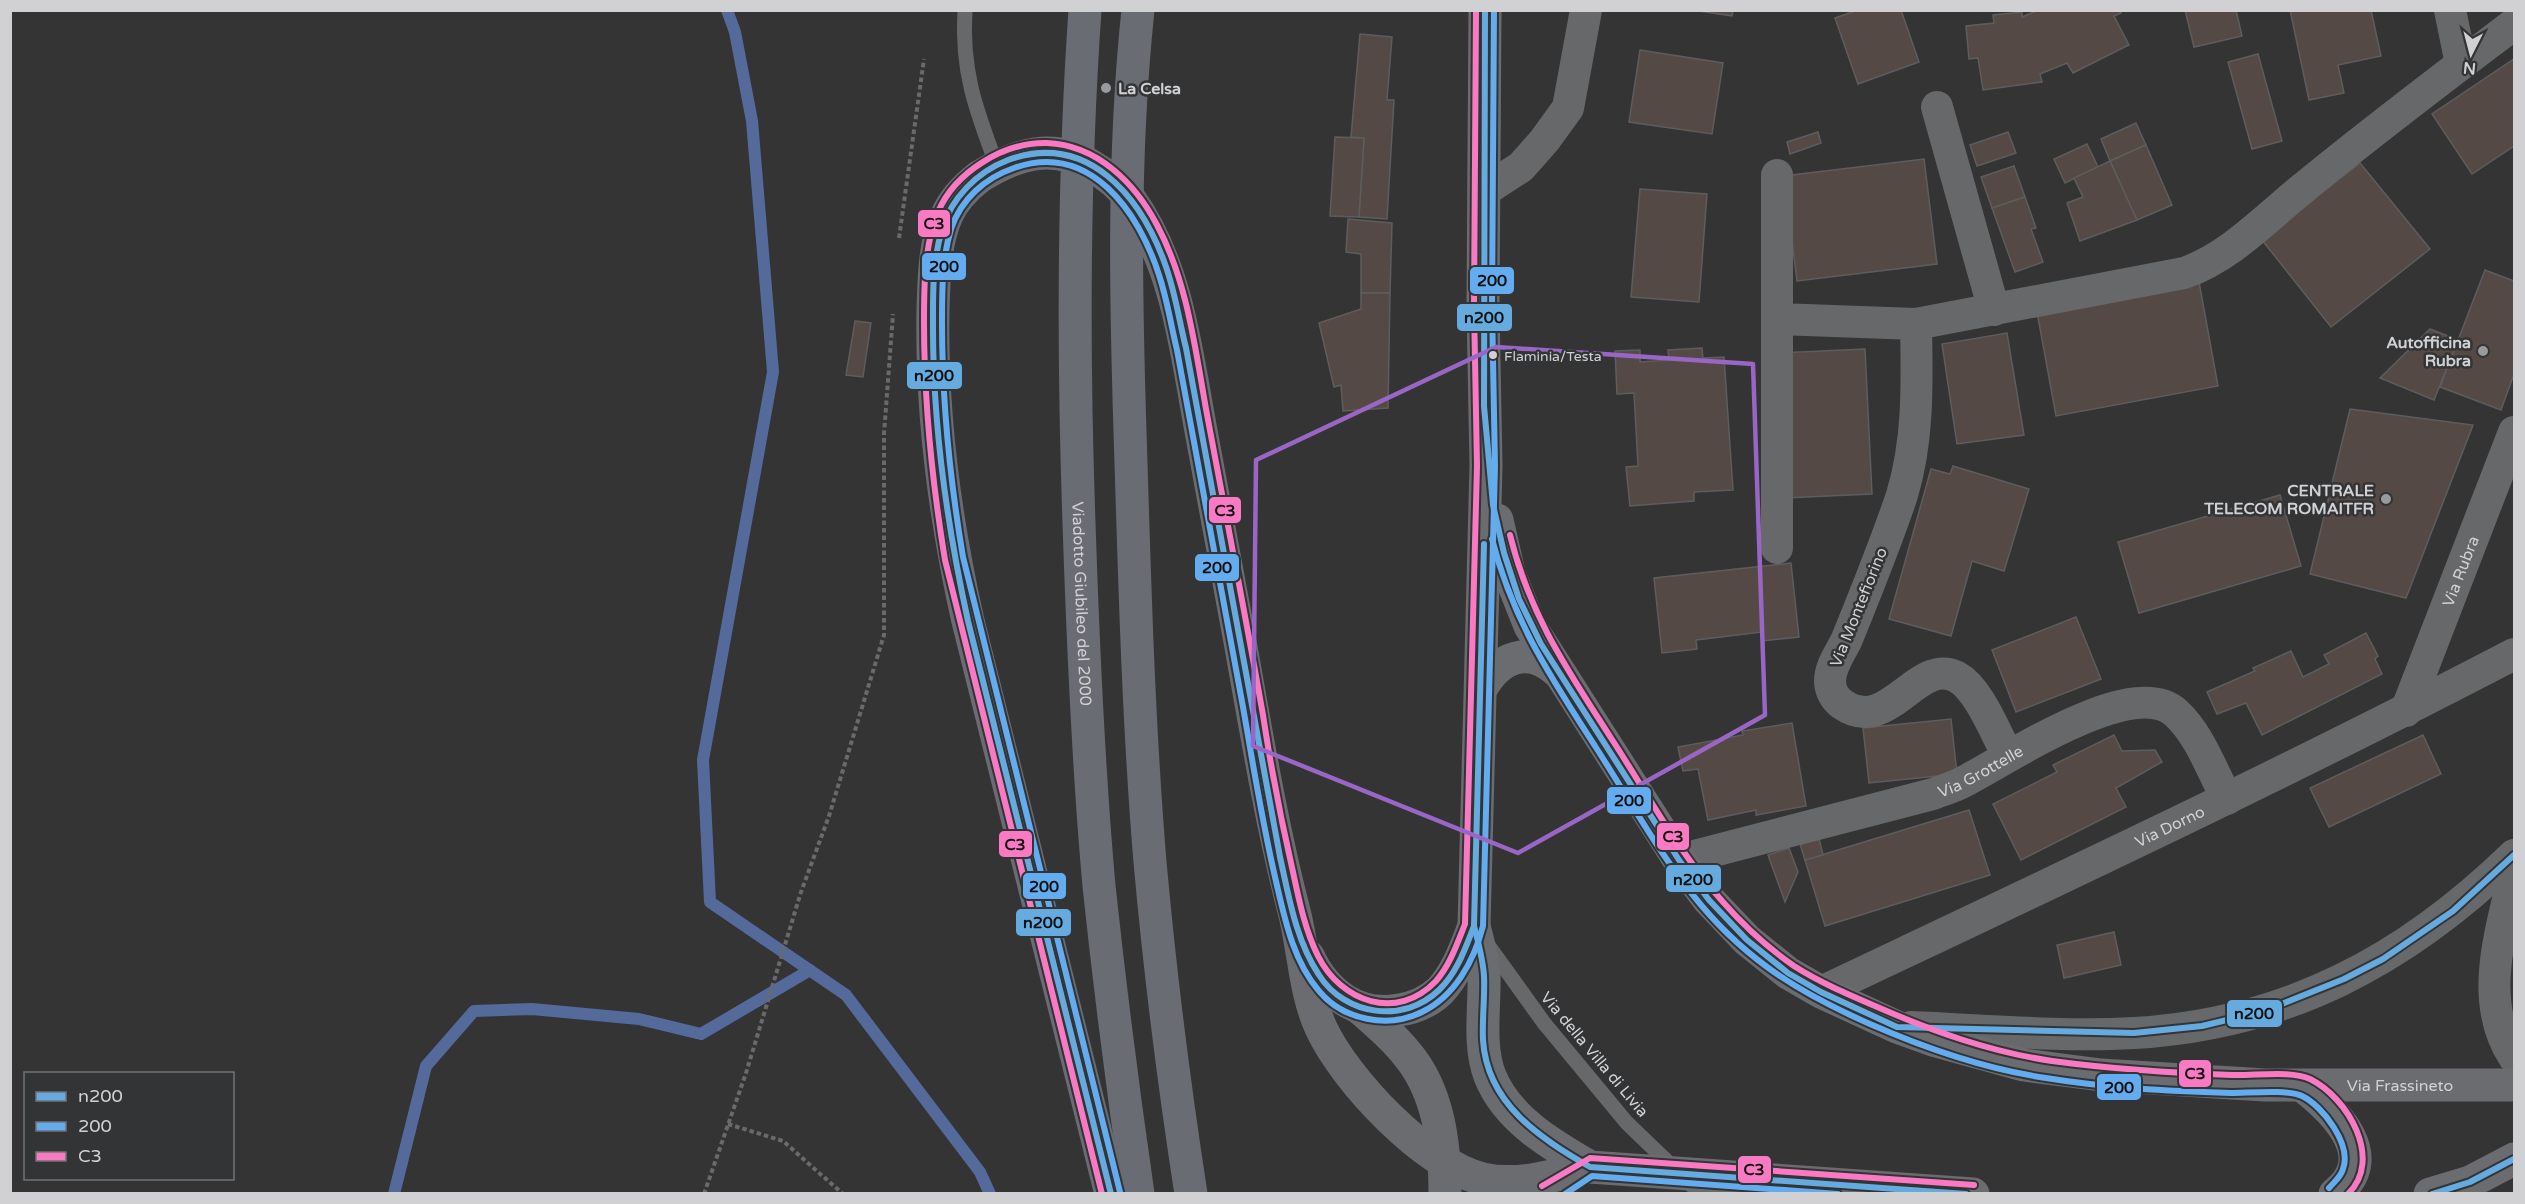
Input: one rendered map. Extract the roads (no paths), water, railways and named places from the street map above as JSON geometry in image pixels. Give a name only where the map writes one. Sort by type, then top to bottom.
[{"type":"highway","name":"Viadotto Giubileo del 2000","points":[[1084,10],[1077,126],[1074,323],[1075,426],[1085,699],[1099,885],[1138,1194]]},
{"type":"highway","points":[[1138,10],[1130,142],[1127,259],[1134,572],[1150,861],[1168,1025],[1191,1194]]},
{"type":"highway","points":[[988,172],[961,193],[946,217],[935,271],[933,339],[937,430],[947,517],[968,621],[1111,1194]]},
{"type":"street","points":[[1485,10],[1486,466],[1474,926],[1483,963],[1485,1038],[1490,1075],[1506,1101],[1549,1143],[1599,1167]]},
{"type":"street","points":[[1484,191],[1521,167],[1568,108],[1586,10]]},
{"type":"street","points":[[2450,10],[2461,64]]},
{"type":"street","points":[[1777,319],[1916,324],[2184,273],[2211,262],[2514,24]]},
{"type":"street","points":[[1937,107],[1994,310]]},
{"type":"street","points":[[988,172],[1027,154],[1048,152],[1083,161],[1109,177],[1128,196],[1151,233],[1165,263],[1186,348],[1272,819],[1301,939],[1313,1009],[1335,1052],[1371,1101],[1421,1145],[1444,1161],[1470,1176],[1485,1180],[1514,1182],[1599,1167],[1973,1194]]},
{"type":"street","points":[[1777,175],[1777,548]]},
{"type":"street","name":"Via Montefiorino","points":[[1916,324],[1916,413],[1912,449],[1902,494],[1846,641],[1833,669],[1830,682],[1834,696],[1844,705],[1856,710],[1871,711],[1898,700],[1917,682],[1930,676],[1944,674],[1955,676],[1971,688],[2008,756]]},
{"type":"street","name":"Via Rubra","points":[[2406,711],[2514,432]]},
{"type":"street","name":"Via Frassineto","points":[[1486,466],[1509,573],[1530,626],[1679,860],[1708,900],[1747,940],[1788,973],[1821,992],[1897,1027],[1957,1048],[2024,1065],[2149,1078],[2304,1087],[2514,1085]]},
{"type":"street","name":"Via Dorno","points":[[1821,992],[2227,799],[2406,711],[2514,654]]},
{"type":"street","points":[[1481,689],[1494,670],[1517,658],[1530,656],[1542,660],[1557,671]]},
{"type":"street","name":"Via Grottelle","points":[[1679,860],[1933,794],[1963,782],[2029,744],[2102,711],[2133,703],[2156,705],[2175,711],[2191,730],[2227,799]]},
{"type":"street","points":[[1897,1027],[2134,1033],[2202,1026],[2264,1011],[2344,980],[2383,959],[2453,911],[2514,855]]},
{"type":"street","points":[[2514,875],[2499,943],[2495,975],[2500,1030],[2514,1057]]},
{"type":"street","points":[[1361,1009],[1387,1013],[1412,1008],[1427,1001],[1451,978],[1474,926]]},
{"type":"street","points":[[1301,939],[1320,979],[1339,997],[1361,1009],[1408,1054],[1421,1075],[1438,1122],[1444,1161],[1445,1194]]},
{"type":"street","points":[[2304,1087],[2340,1119],[2354,1150],[2353,1174],[2336,1194]]},
{"type":"street","points":[[2430,1194],[2469,1182],[2514,1159]]},
{"type":"street","points":[[1547,1194],[1599,1167]]},
{"type":"lane","points":[[965,10],[964,46],[970,89],[988,172]]},
{"type":"lane","name":"Via della Villa di Livia","points":[[1474,926],[1544,1023],[1627,1122],[1701,1194]]},
{"type":"waterway","points":[[727,10],[735,32],[752,121],[773,372],[703,760],[710,902],[846,995],[980,1172],[990,1194]]},
{"type":"waterway","points":[[394,1194],[426,1066],[474,1011],[532,1009],[639,1019],[701,1034],[810,970]]},
{"type":"place","name":"La Celsa","points":[[1106,88]]},
{"type":"place","name":"Autofficina Rubra","points":[[2483,351]]},
{"type":"place","name":"Flaminia/Testa","points":[[1493,355]]},
{"type":"place","name":"CENTRALE TELECOM ROMAITFR","points":[[2386,499]]}]
